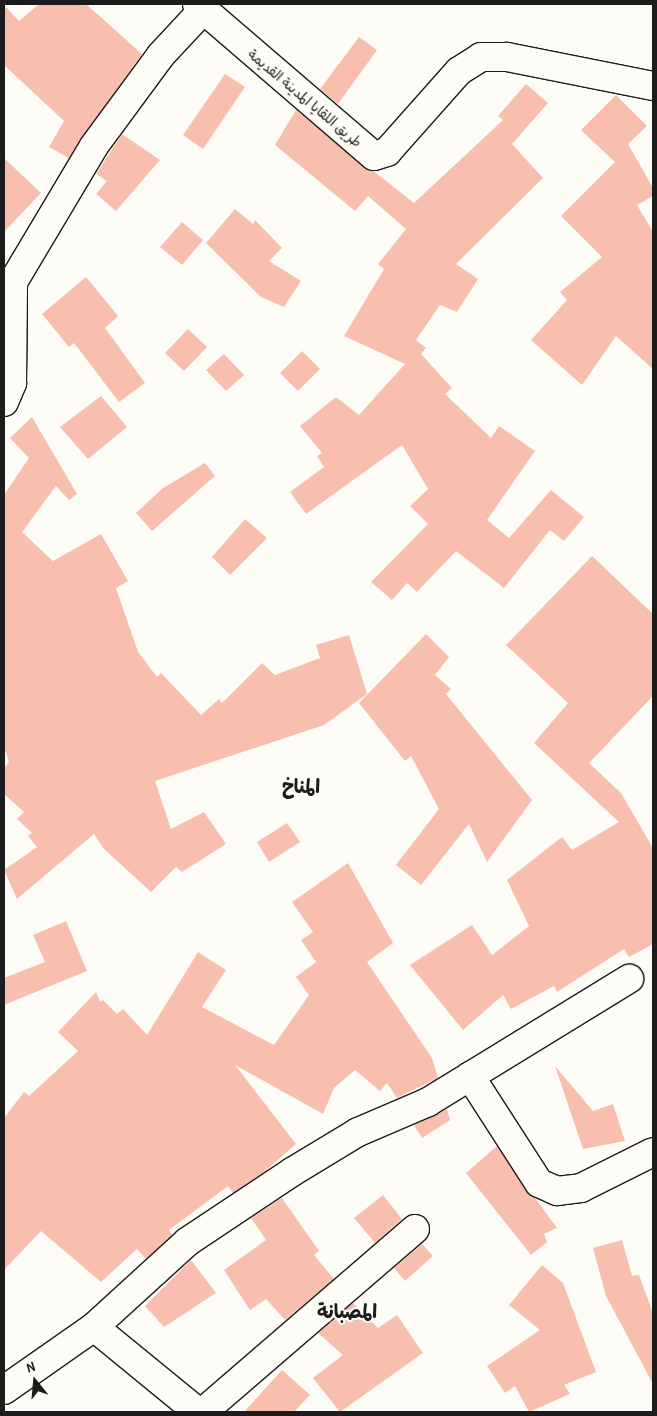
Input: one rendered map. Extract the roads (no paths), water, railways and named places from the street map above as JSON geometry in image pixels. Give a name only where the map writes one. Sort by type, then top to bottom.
[{"type":"street","name":"طريق اللقايا المدينة القديمة","points":[[200,7],[374,156],[387,152],[459,71],[481,57],[507,57],[653,86]]},
{"type":"street","points":[[4,402],[12,383],[13,282],[94,146],[160,55],[200,7]]},
{"type":"street","points":[[4,1390],[94,1327],[187,1242],[358,1132],[428,1102],[629,979]]},
{"type":"street","points":[[470,1076],[538,1183],[557,1191],[581,1188],[653,1152]]},
{"type":"street","points":[[204,1412],[415,1229]]},
{"type":"street","points":[[94,1327],[198,1412]]},
{"type":"district","name":"المناخ","points":[[301,787]]},
{"type":"district","name":"المصبانة","points":[[347,1312]]}]
